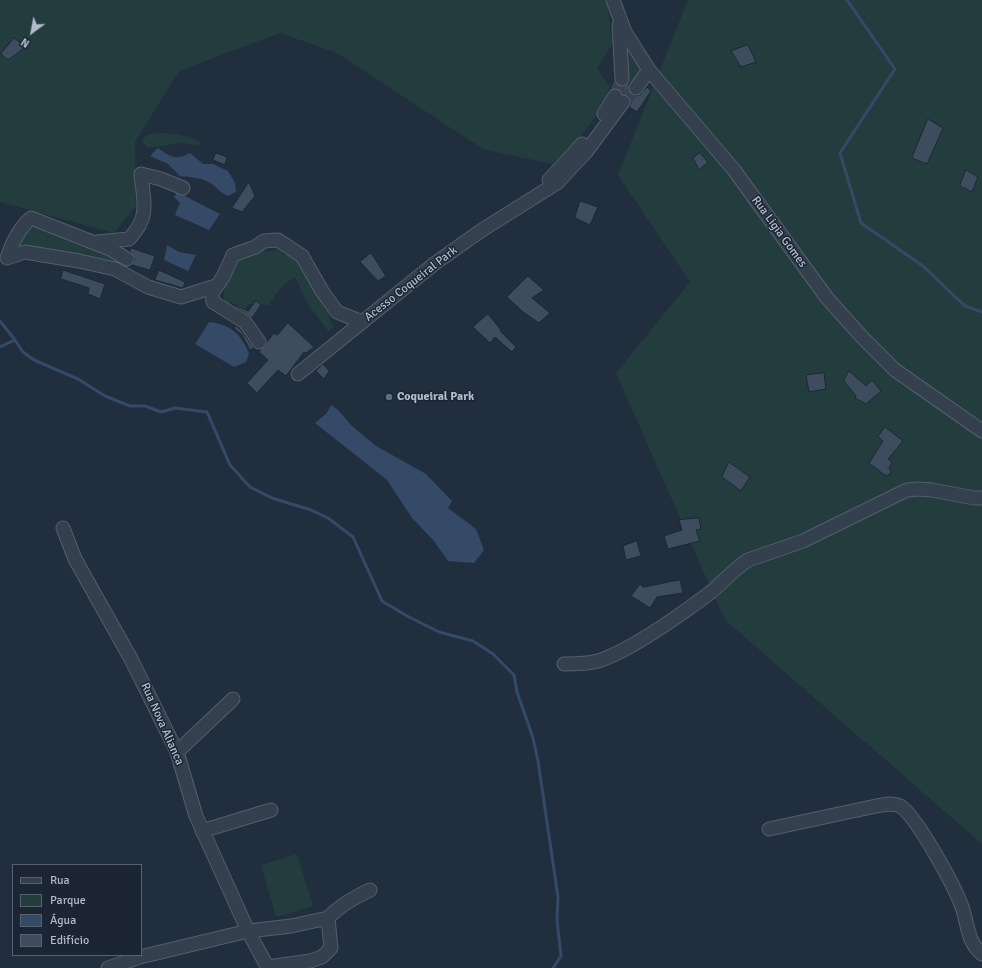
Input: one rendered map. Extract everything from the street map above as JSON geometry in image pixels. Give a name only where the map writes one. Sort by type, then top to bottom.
[{"type":"street","name":"Rua Ligia Gomes","points":[[614,0],[618,17],[625,32],[649,70],[734,170],[827,298],[862,337],[895,370],[982,431]]},
{"type":"street","points":[[618,17],[622,79]]},
{"type":"street","points":[[636,88],[649,70]]},
{"type":"street","name":"Acesso Coqueiral Park","points":[[298,374],[434,264],[482,230],[529,202],[557,183],[572,170],[619,99]]},
{"type":"street","points":[[92,243],[129,239],[139,229],[144,220],[141,174],[161,179],[183,188]]},
{"type":"street","points":[[127,259],[110,249],[31,218],[24,224],[16,237],[7,258],[25,252],[79,260],[115,269],[148,287],[181,297],[216,286]]},
{"type":"street","points":[[259,342],[245,322],[213,302],[212,293],[223,277],[233,255],[255,247],[264,241],[278,240],[302,256],[322,291],[337,312],[362,322]]},
{"type":"street","points":[[564,664],[598,661],[620,651],[644,637],[705,596],[744,562],[803,541],[907,490],[918,489],[982,498]]},
{"type":"street","name":"Rua Nova Alianca","points":[[63,528],[75,559],[131,659],[177,752],[202,831],[248,931],[268,967]]},
{"type":"street","points":[[177,752],[233,699]]},
{"type":"street","points":[[769,829],[876,806],[890,804],[899,806],[907,812],[922,833],[950,883],[963,911],[971,941],[982,954]]},
{"type":"street","points":[[202,831],[271,810]]},
{"type":"street","points":[[108,968],[174,948],[248,931],[291,926],[328,918],[334,911],[352,899],[370,890]]},
{"type":"street","points":[[268,967],[310,961],[322,957],[331,948],[328,918]]},
{"type":"green space","points":[[0,0],[607,0],[612,44],[597,69],[610,86],[601,109],[580,137],[552,164],[483,149],[337,53],[280,33],[179,71],[135,142],[136,206],[114,233],[0,202]]},
{"type":"green space","points":[[688,0],[982,0],[982,844],[725,620],[616,373],[690,282],[618,175]]},
{"type":"green space","points":[[618,17],[649,70],[634,85],[625,79]]},
{"type":"green space","points":[[157,133],[185,136],[201,142],[200,146],[182,143],[147,148],[142,141],[147,135]]},
{"type":"green space","points":[[33,221],[123,259],[121,266],[15,248]]},
{"type":"green space","points":[[281,249],[282,254],[297,257],[326,310],[334,328],[328,331],[308,304],[295,277],[281,287],[268,305],[249,304],[244,310],[231,309],[224,304],[224,285],[237,255],[258,250],[272,251]]},
{"type":"green space","points":[[297,854],[313,906],[276,917],[261,865]]},
{"type":"water","points":[[158,148],[173,157],[180,157],[190,153],[203,164],[213,164],[228,171],[235,183],[236,192],[228,196],[204,180],[180,176],[168,164],[150,156]]},
{"type":"water","points":[[177,192],[220,214],[209,230],[175,215],[180,203],[174,197]]},
{"type":"water","points":[[167,245],[179,252],[196,255],[188,271],[164,260]]},
{"type":"water","points":[[209,322],[223,325],[238,335],[249,353],[246,362],[234,367],[195,344]]},
{"type":"water","points":[[331,405],[338,410],[352,426],[376,446],[426,474],[452,501],[448,508],[476,529],[484,550],[474,563],[448,561],[434,541],[412,518],[387,480],[315,423],[327,413]]},
{"type":"building","points":[[14,38],[26,47],[8,60],[1,54]]},
{"type":"building","points":[[748,45],[756,62],[741,67],[731,51]]},
{"type":"building","points":[[629,83],[629,92],[635,96],[640,95],[647,87],[651,91],[637,112],[629,107],[631,103],[628,96],[623,94],[619,89],[614,88],[616,84],[623,87]]},
{"type":"building","points":[[928,119],[943,128],[927,164],[912,158]]},
{"type":"building","points":[[216,153],[227,157],[225,165],[213,160]]},
{"type":"building","points":[[700,153],[708,162],[699,170],[693,158]]},
{"type":"building","points":[[966,170],[978,177],[972,192],[960,186]]},
{"type":"building","points":[[249,182],[255,196],[242,212],[232,208]]},
{"type":"building","points":[[580,201],[598,207],[590,225],[575,218]]},
{"type":"building","points":[[131,248],[155,256],[150,270],[132,265],[135,259],[130,251]]},
{"type":"building","points":[[371,253],[386,276],[378,281],[360,262]]},
{"type":"building","points":[[63,270],[105,284],[100,299],[88,294],[89,288],[61,279]]},
{"type":"building","points":[[159,270],[185,282],[183,288],[155,280]]},
{"type":"building","points":[[528,276],[544,290],[532,298],[550,313],[539,323],[523,312],[507,297]]},
{"type":"building","points":[[256,301],[261,305],[252,318],[230,303],[248,311]]},
{"type":"building","points":[[488,314],[501,330],[500,331],[516,347],[512,352],[495,337],[490,343],[473,327]]},
{"type":"building","points":[[288,323],[314,347],[306,353],[304,352],[286,376],[278,370],[257,393],[247,383],[268,360],[259,352],[274,333],[277,335]]},
{"type":"building","points":[[236,326],[254,348],[250,350],[242,335],[234,328]]},
{"type":"building","points":[[323,364],[329,371],[324,379],[316,371]]},
{"type":"building","points":[[849,371],[866,386],[872,380],[881,391],[866,404],[855,398],[856,396],[844,381]]},
{"type":"building","points":[[824,373],[826,389],[809,392],[806,375]]},
{"type":"building","points":[[885,427],[903,441],[888,459],[892,463],[889,467],[891,473],[886,476],[869,463],[883,441],[878,437]]},
{"type":"building","points":[[729,462],[750,477],[741,491],[722,477]]},
{"type":"building","points":[[699,518],[701,529],[696,530],[700,541],[668,549],[664,536],[682,530],[679,520]]},
{"type":"building","points":[[637,541],[641,556],[626,560],[623,546]]},
{"type":"building","points":[[680,580],[683,593],[657,597],[650,608],[631,596],[640,584],[643,587]]},
{"type":"waterway","points":[[847,0],[895,69],[840,153],[861,223],[923,266],[965,306],[982,312]]},
{"type":"waterway","points":[[0,321],[15,340]]},
{"type":"waterway","points":[[0,347],[15,340],[23,352],[34,360],[78,379],[105,396],[130,406],[145,406],[161,412],[175,408],[207,412],[230,465],[250,487],[272,498],[311,510],[328,518],[353,537],[382,601],[407,616],[439,632],[473,641],[493,654],[514,675],[517,692],[533,738],[538,761],[558,897],[557,920],[561,956],[553,968]]},
{"type":"tunnel","points":[[615,96],[622,79]]},
{"type":"tunnel","points":[[623,102],[636,88]]},
{"type":"place","name":"Coqueiral Park","points":[[389,397]]}]
